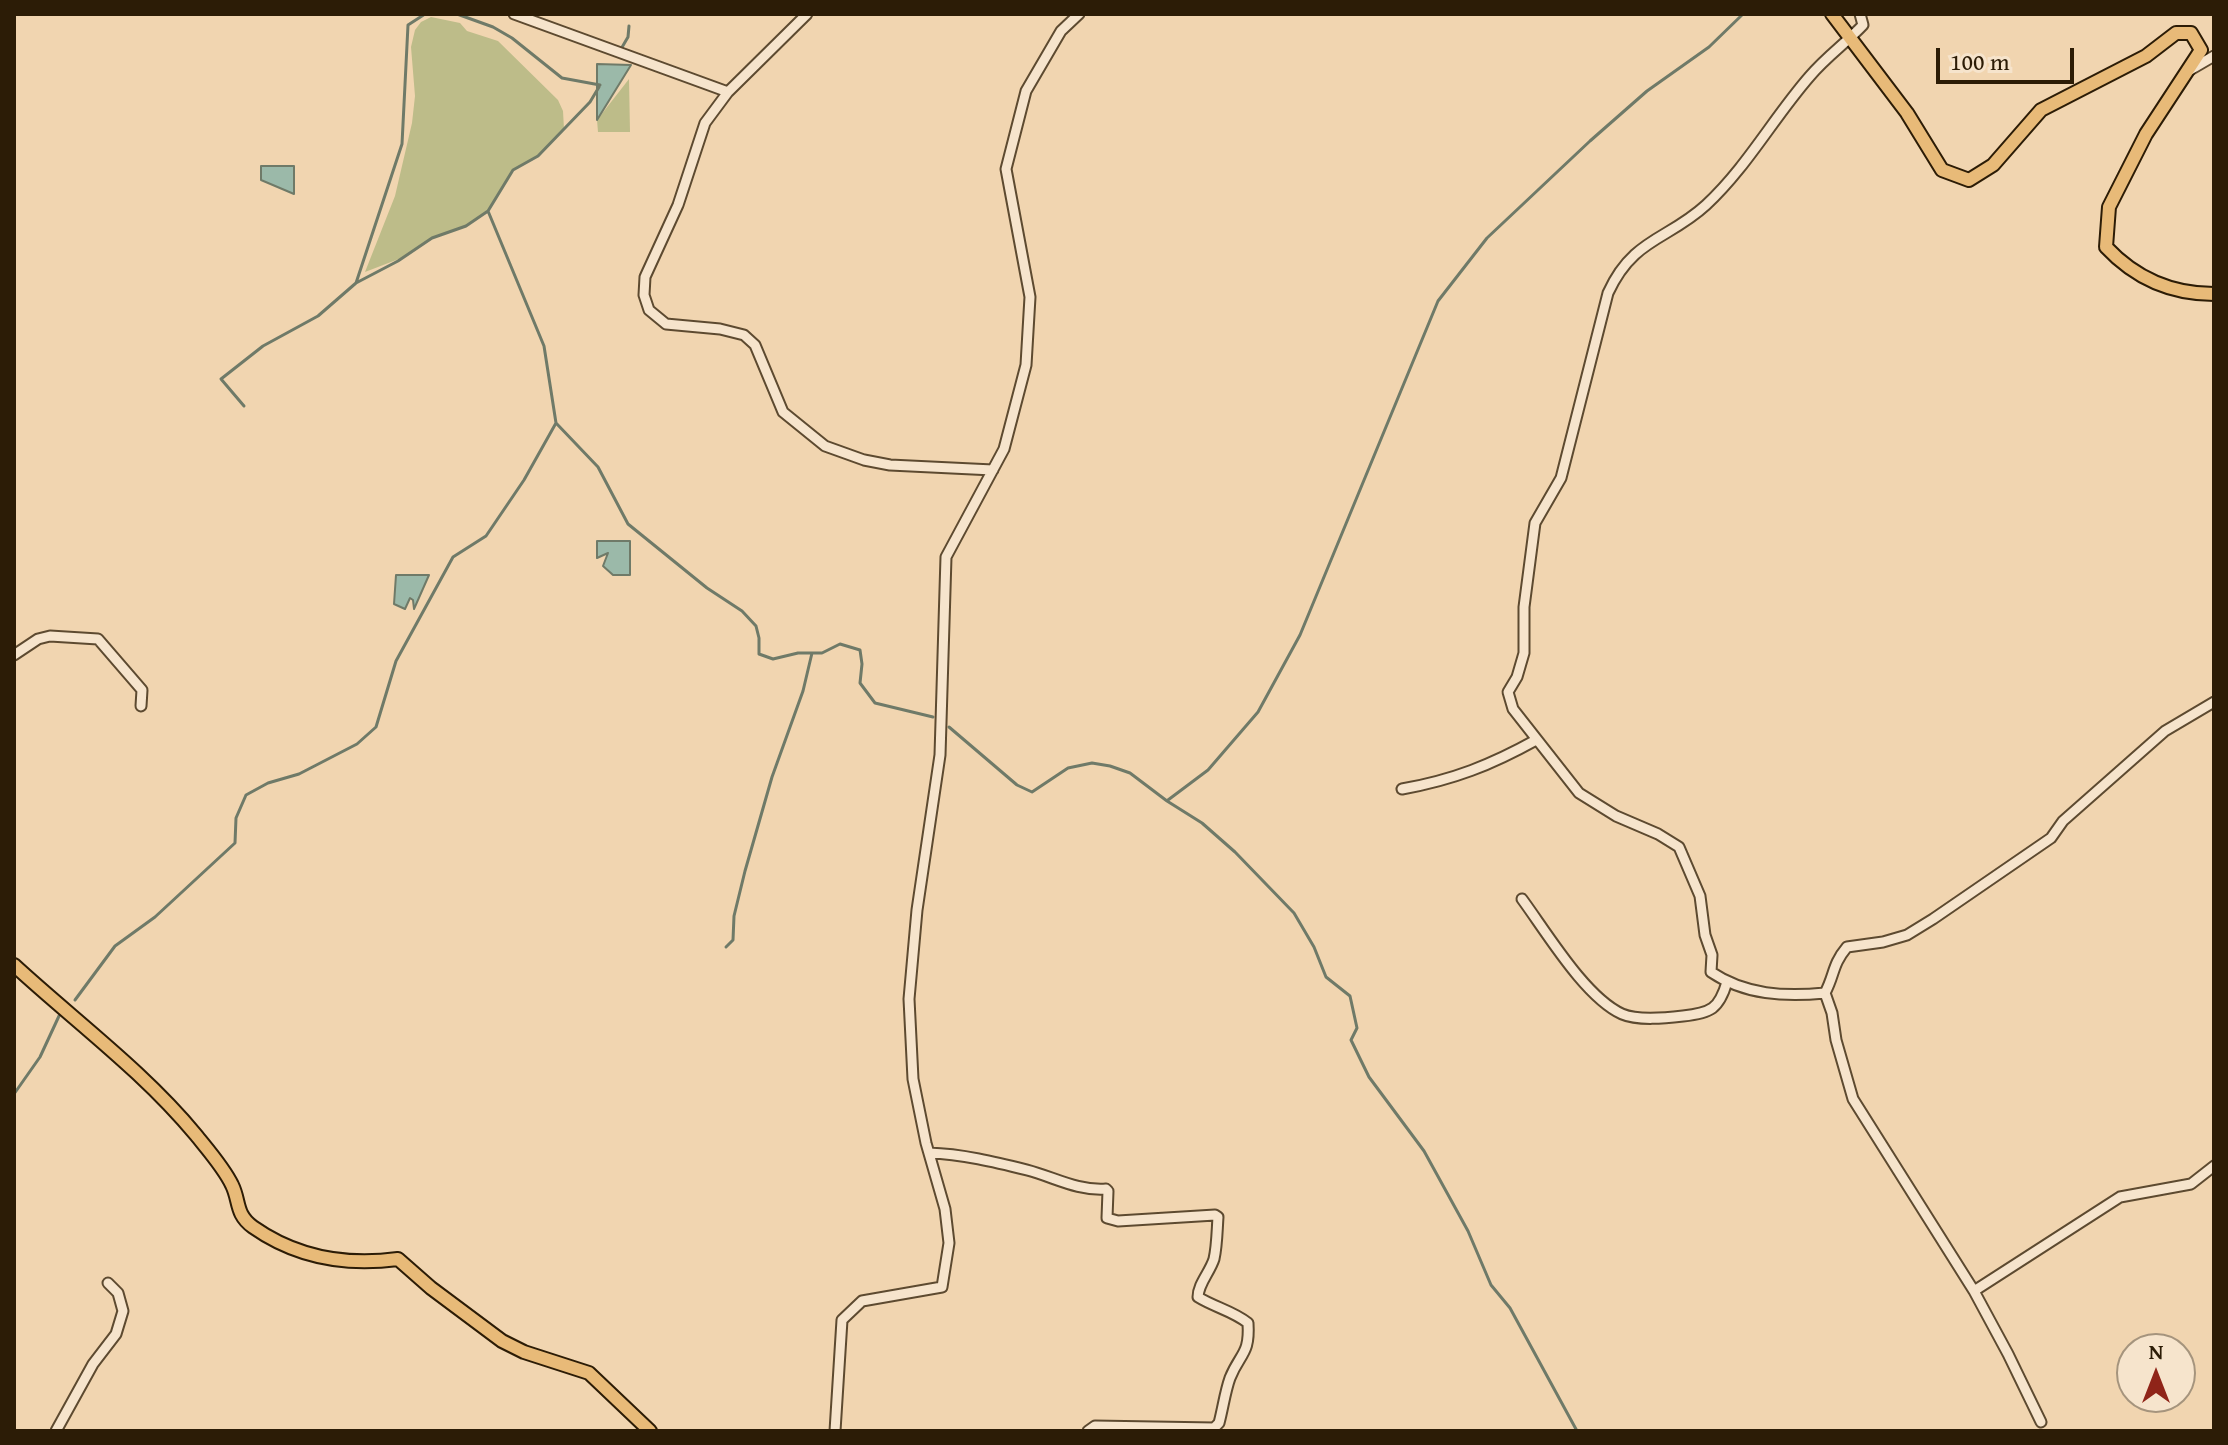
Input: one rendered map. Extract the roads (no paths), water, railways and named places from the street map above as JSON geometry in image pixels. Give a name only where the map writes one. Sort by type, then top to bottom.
[{"type":"main road","points":[[1832,14],[1907,113],[1942,170],[1969,180],[1993,165],[2041,110],[2146,56],[2176,33],[2191,33],[2201,50],[2146,134],[2109,207],[2106,247],[2120,262],[2154,284],[2214,294]]},
{"type":"main road","points":[[14,965],[125,1060],[196,1136],[233,1185],[238,1211],[251,1225],[294,1248],[338,1262],[398,1259],[502,1341],[524,1352],[589,1373],[650,1431]]},
{"type":"street","points":[[514,14],[728,92]]},
{"type":"street","points":[[807,14],[728,92],[705,123],[678,205],[645,277],[644,295],[649,310],[666,324],[720,329],[744,335],[755,345],[783,412],[825,446],[864,460],[890,465],[993,470]]},
{"type":"street","points":[[835,1431],[842,1320],[862,1301],[942,1287],[949,1243],[945,1209],[913,1079],[909,999],[917,910],[940,755],[946,557],[1004,449],[1026,365],[1030,297],[1006,169],[1026,91],[1061,31],[1079,14]]},
{"type":"street","points":[[1825,993],[1793,996],[1745,989],[1711,972],[1712,955],[1705,935],[1700,896],[1679,847],[1616,816],[1579,793],[1513,709],[1508,692],[1517,677],[1524,653],[1524,607],[1535,523],[1561,478],[1608,293],[1618,271],[1638,250],[1705,206],[1784,112],[1810,75],[1863,25],[1860,14]]},
{"type":"street","points":[[2187,71],[2214,56]]},
{"type":"street","points":[[14,655],[38,639],[50,636],[98,639],[142,690],[141,706]]},
{"type":"street","points":[[2041,1422],[1974,1291],[1853,1099],[1825,993],[1834,962],[1847,947],[1907,935],[1933,919],[2051,838],[2063,821],[2165,731],[2214,702]]},
{"type":"street","points":[[1402,789],[1464,775],[1536,740]]},
{"type":"street","points":[[1522,899],[1590,991],[1623,1015],[1672,1016],[1710,1011],[1722,1000],[1727,982]]},
{"type":"street","points":[[929,1153],[957,1154],[1029,1170],[1070,1185],[1106,1189],[1107,1218],[1118,1221],[1195,1215],[1218,1217],[1215,1256],[1208,1276],[1198,1289],[1198,1297],[1238,1315],[1248,1323],[1249,1341],[1231,1377],[1219,1423],[1214,1428],[1095,1426],[1088,1431]]},
{"type":"street","points":[[1974,1291],[2120,1197],[2191,1184],[2214,1166]]},
{"type":"street","points":[[56,1431],[93,1364],[116,1334],[123,1311],[118,1293],[108,1283]]},
{"type":"waterway","points":[[244,406],[221,379],[263,346],[318,316],[356,283],[402,144],[408,25],[425,14]]},
{"type":"waterway","points":[[457,14],[493,27],[512,38],[562,78],[600,85]]},
{"type":"waterway","points":[[1168,800],[1208,770],[1258,712],[1300,635],[1438,301],[1487,238],[1590,141],[1647,91],[1709,47],[1743,14]]},
{"type":"waterway","points":[[621,49],[628,37],[629,26]]},
{"type":"waterway","points":[[599,87],[590,102],[538,156],[513,170],[488,211],[544,346],[556,423],[598,467],[628,524],[707,588],[742,611],[756,626],[759,654],[773,659],[798,653],[822,653],[840,644],[860,650],[860,683],[875,703],[933,717]]},
{"type":"waterway","points":[[356,283],[398,261],[432,238],[466,226],[488,211]]},
{"type":"waterway","points":[[75,1000],[115,946],[155,917],[235,843],[236,818],[246,795],[268,783],[299,774],[357,744],[376,727],[396,661],[453,557],[486,536],[524,480],[556,423]]},
{"type":"waterway","points":[[726,947],[733,940],[734,916],[745,871],[772,777],[803,691],[812,653]]},
{"type":"waterway","points":[[949,727],[1017,785],[1032,792],[1068,768],[1092,763],[1130,773],[1202,823],[1294,913],[1314,947],[1326,977],[1350,996],[1357,1028],[1351,1040],[1369,1077],[1424,1151],[1468,1231],[1491,1285],[1510,1308],[1577,1431]]},
{"type":"waterway","points":[[14,1094],[40,1057],[59,1016]]}]
